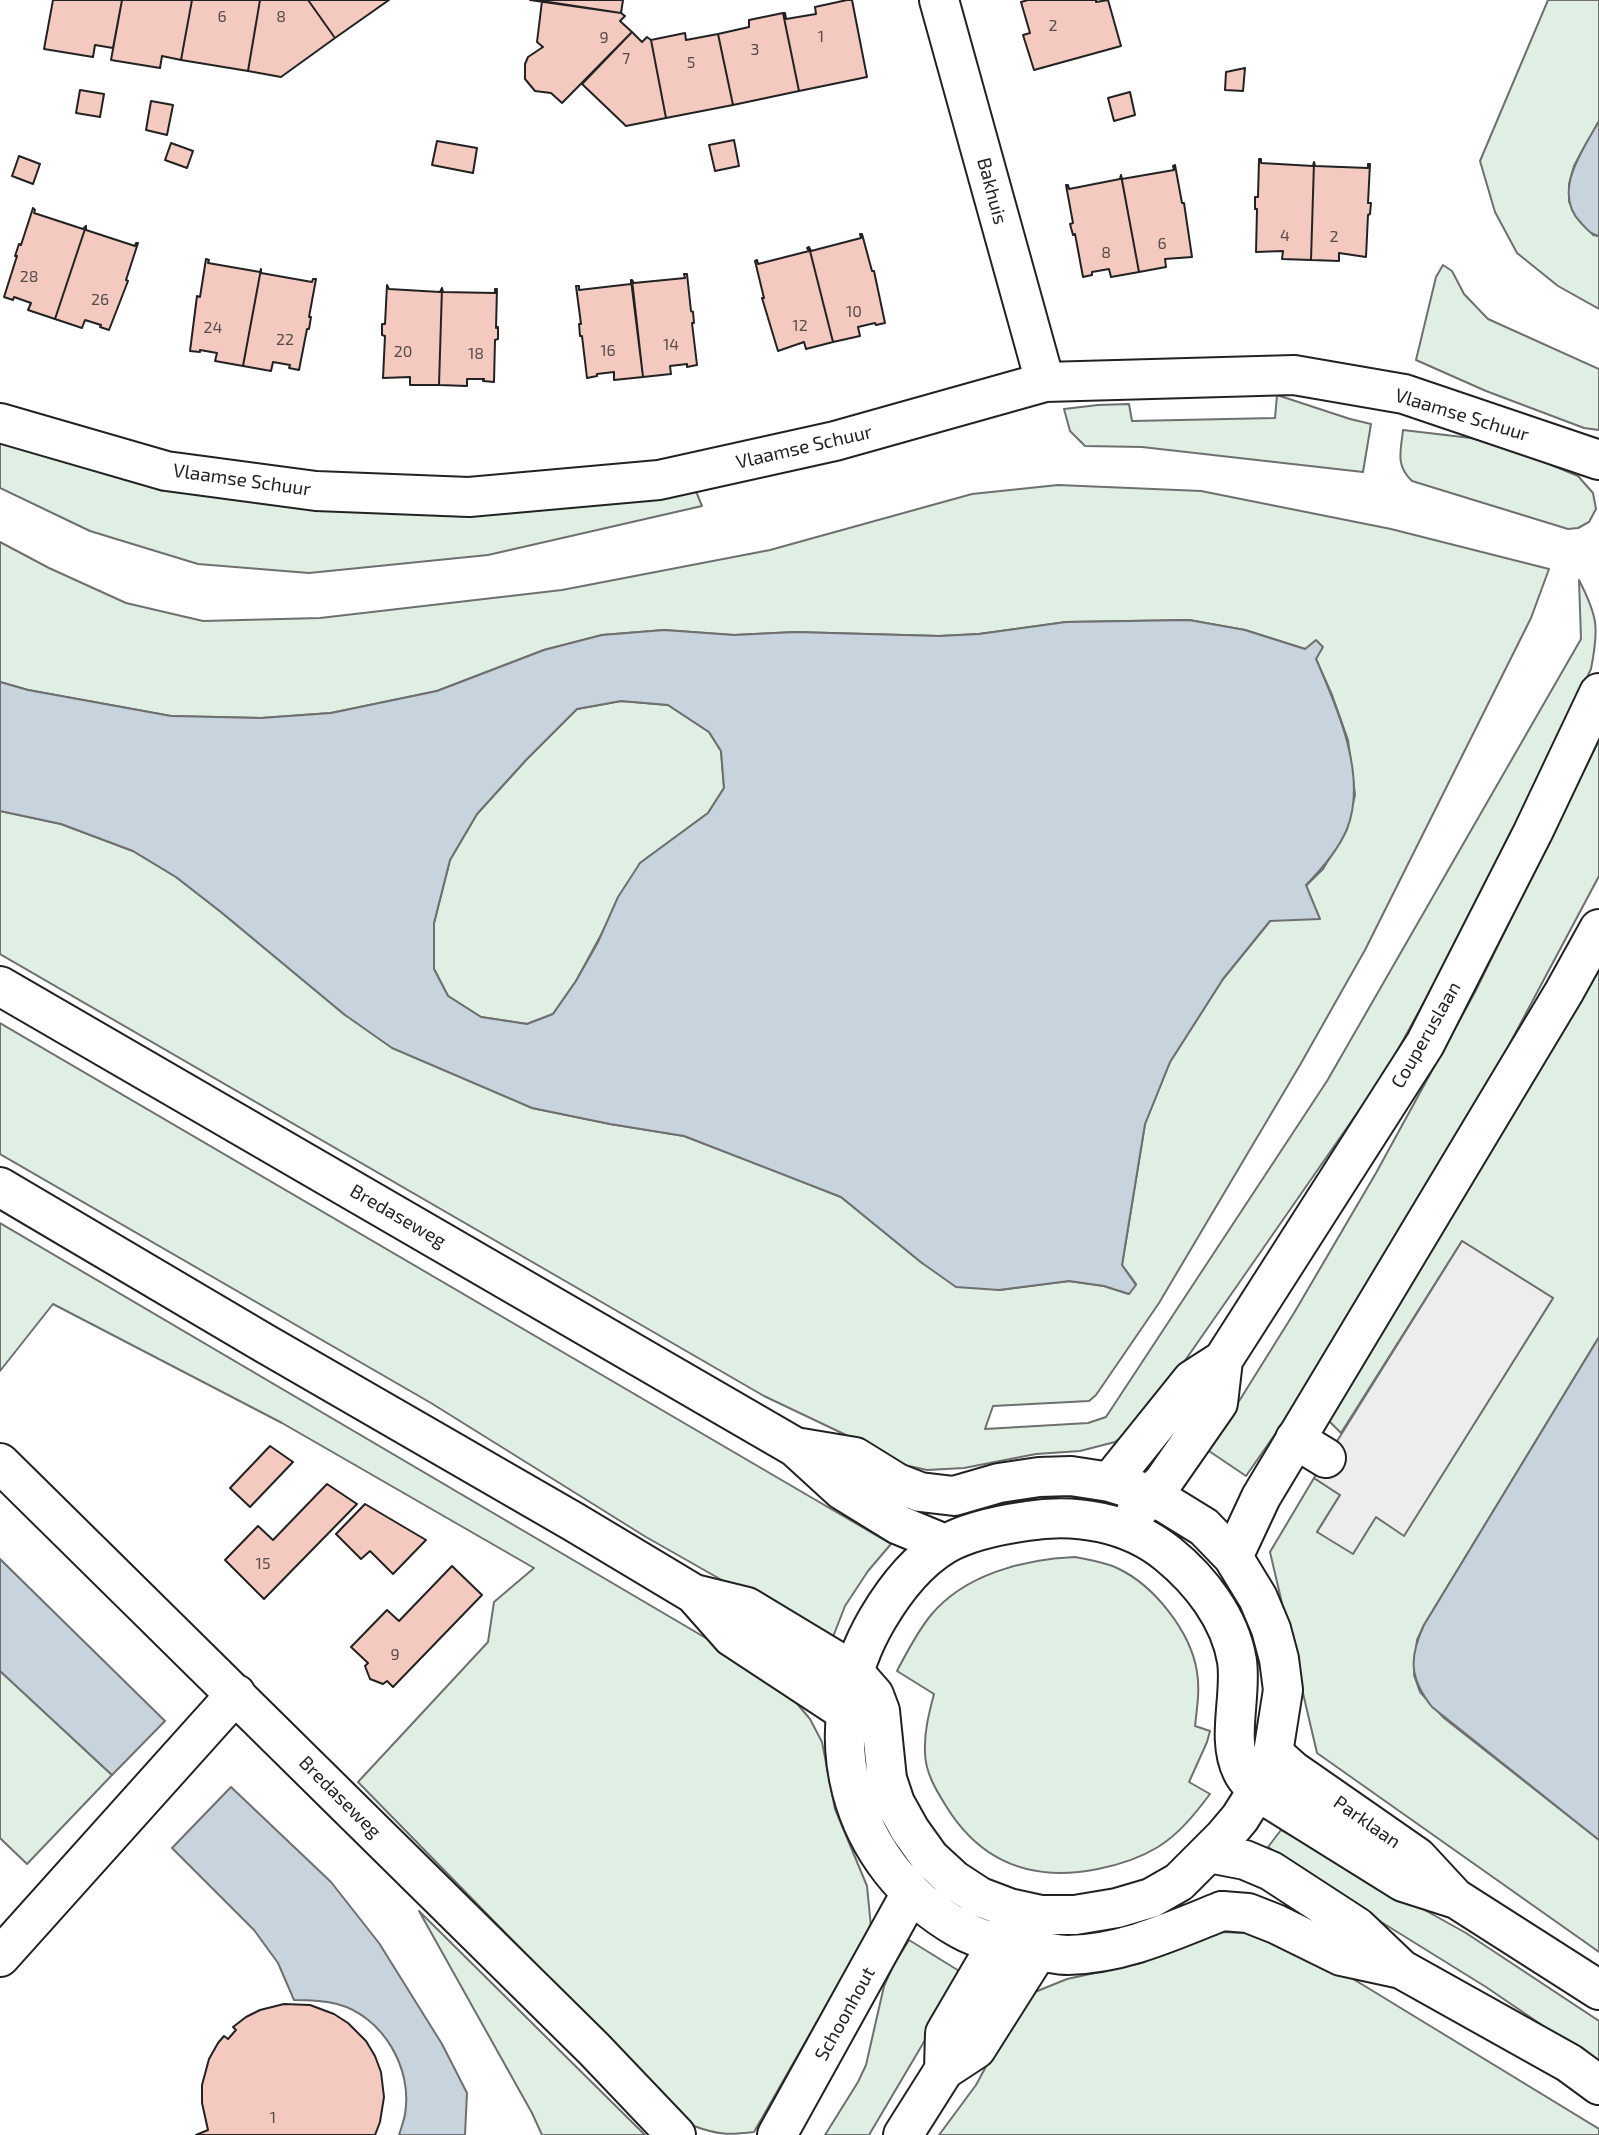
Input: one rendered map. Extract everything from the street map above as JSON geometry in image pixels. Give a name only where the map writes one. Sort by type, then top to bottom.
[{"type":"main road","name":"Bakhuis","points":[[939,0],[1045,382]]},
{"type":"main road","name":"Vlaamse Schuur","points":[[0,423],[166,471],[316,491],[469,497],[659,481],[835,441],[1045,382],[1294,375],[1404,394],[1599,460]]},
{"type":"main road","name":"Couperuslaan","points":[[1110,1482],[1192,1380],[1223,1360],[1425,1044],[1533,832],[1599,693]]},
{"type":"main road","points":[[1233,1556],[1261,1497],[1310,1449],[1599,929]]},
{"type":"main road","name":"Bredaseweg","points":[[0,986],[795,1447],[842,1490],[899,1525],[945,1544]]},
{"type":"main road","points":[[0,1187],[694,1594],[747,1607],[853,1671],[874,1695],[880,1712],[887,1779],[895,1803],[930,1858],[954,1880],[980,1897],[1041,1915],[1075,1915],[1117,1908],[1151,1898],[1179,1882],[1240,1818],[1257,1791],[1273,1753],[1283,1690],[1279,1659],[1258,1598],[1233,1556],[1203,1527],[1152,1496],[1110,1482]]},
{"type":"main road","name":"Couperuslaan","points":[[1120,1528],[1152,1496],[1218,1403],[1223,1360]]},
{"type":"main road","name":"Bredaseweg","points":[[795,1447],[855,1457],[897,1483],[920,1492],[954,1496],[999,1483],[1039,1477],[1071,1476],[1110,1482]]},
{"type":"main road","name":"Bredaseweg","points":[[0,1463],[594,2049],[676,2135]]},
{"type":"main road","points":[[1257,1791],[1242,1772],[1234,1749],[1237,1660],[1229,1633],[1213,1603],[1193,1577],[1167,1552],[1120,1528],[1054,1516],[983,1529],[945,1544],[922,1562],[901,1584],[868,1635],[853,1671],[843,1746],[861,1822],[877,1853],[911,1893],[961,1930],[997,1944],[1065,1955],[1125,1947],[1156,1938],[1222,1911],[1248,1913],[1341,1956],[1401,1969]]},
{"type":"main road","points":[[694,1594],[732,1637],[846,1712]]},
{"type":"main road","points":[[0,1957],[236,1694]]},
{"type":"main road","name":"Parklaan","points":[[1273,1753],[1417,1857],[1455,1898],[1599,1990]]},
{"type":"main road","name":"Parklaan","points":[[1257,1791],[1403,1882],[1455,1898]]},
{"type":"main road","points":[[1209,1853],[1245,1860],[1271,1871],[1357,1927],[1401,1969],[1569,2063],[1599,2085]]},
{"type":"main road","name":"Schoonhout","points":[[777,2135],[911,1893]]},
{"type":"main road","points":[[944,2070],[945,2033],[997,1944],[1021,1911]]},
{"type":"main road","points":[[903,2135],[944,2070],[976,2049],[1038,1951]]},
{"type":"green space","points":[[1548,0],[1599,0],[1599,121],[1574,166],[1569,184],[1569,202],[1593,235],[1599,236],[1599,309],[1558,286],[1517,253],[1495,212],[1480,161]]},
{"type":"green space","points":[[1443,265],[1452,271],[1464,294],[1488,319],[1599,369],[1599,430],[1584,428],[1486,391],[1416,360],[1436,277]]},
{"type":"green space","points":[[1277,395],[1371,424],[1363,472],[1142,447],[1085,446],[1070,431],[1064,409],[1129,404],[1132,421],[1275,418]]},
{"type":"green space","points":[[1403,430],[1471,438],[1515,450],[1578,476],[1593,493],[1596,509],[1589,522],[1578,528],[1568,529],[1412,481],[1401,463]]},
{"type":"green space","points":[[0,437],[112,467],[695,489],[702,506],[488,555],[309,573],[198,564],[90,531],[0,488]]},
{"type":"green space","points":[[1058,485],[1201,491],[1391,529],[1549,569],[1531,618],[1365,950],[1159,1303],[1096,1395],[1089,1401],[993,1406],[985,1429],[1088,1423],[1106,1417],[1327,1081],[1581,639],[1579,580],[1590,604],[1596,633],[1591,669],[1487,888],[1385,1073],[1143,1421],[1115,1442],[1080,1451],[1036,1454],[964,1468],[927,1470],[890,1460],[846,1435],[764,1396],[0,954],[0,811],[61,824],[133,851],[176,877],[345,1015],[532,1108],[684,1136],[771,1169],[841,1197],[922,1263],[999,1290],[1069,1281],[1104,1286],[1129,1294],[1136,1284],[1122,1265],[1145,1124],[1170,1062],[1223,979],[1270,921],[1323,869],[1347,829],[1355,795],[1348,740],[1316,659],[1305,649],[1245,630],[1189,620],[1066,622],[979,634],[939,636],[795,632],[734,635],[664,630],[602,635],[544,650],[437,691],[331,713],[261,718],[171,716],[28,690],[0,682],[0,542],[126,603],[203,621],[320,618],[562,590],[770,550],[972,494]]},
{"type":"green space","points":[[621,701],[668,705],[709,732],[721,751],[724,788],[708,813],[640,863],[576,981],[553,1014],[527,1024],[481,1017],[448,996],[434,969],[434,923],[450,860],[477,814],[577,709]]},
{"type":"green space","points":[[1599,740],[1599,876],[1457,1136],[1294,1407],[1246,1476],[1206,1449],[1226,1422],[1294,1313],[1376,1173],[1475,992]]},
{"type":"green space","points":[[1599,954],[1599,1337],[1424,1625],[1417,1640],[1414,1675],[1420,1692],[1444,1718],[1599,1840],[1599,1952],[1317,1753],[1270,1552],[1314,1478],[1340,1495],[1317,1532],[1376,1517],[1404,1535],[1553,1298],[1462,1241],[1341,1433],[1328,1420]]},
{"type":"green space","points":[[0,1023],[891,1544],[868,1571],[845,1606],[831,1642],[646,1537],[431,1403],[0,1154]]},
{"type":"green space","points":[[0,1223],[745,1661],[788,1693],[810,1719],[822,1742],[835,1809],[867,1886],[871,1927],[754,2132],[724,2134],[694,2126],[358,1782],[488,1642],[494,1602],[534,1568],[282,1423],[53,1304],[0,1371]]},
{"type":"green space","points":[[1075,1557],[1107,1564],[1131,1576],[1157,1598],[1179,1626],[1197,1672],[1195,1726],[1210,1731],[1189,1782],[1210,1794],[1180,1830],[1151,1851],[1106,1867],[1052,1873],[1011,1864],[975,1842],[960,1826],[938,1794],[927,1767],[925,1737],[934,1694],[897,1671],[912,1642],[931,1615],[961,1589],[978,1579],[1016,1565]]},
{"type":"green space","points":[[0,1671],[112,1775],[27,1864],[0,1838]]},
{"type":"green space","points":[[1281,1830],[1466,1933],[1599,2021],[1599,2064],[1486,1987],[1357,1907],[1268,1847]]},
{"type":"green space","points":[[419,1911],[645,2135],[542,2135]]},
{"type":"green space","points":[[1224,1932],[1266,1934],[1345,1974],[1599,2129],[1599,2135],[939,2135],[976,2085],[1003,2035],[1035,1992],[1067,1979],[1141,1963],[1199,1936]]},
{"type":"green space","points":[[909,1940],[964,1974],[869,2135],[825,2135],[866,2065],[884,1986]]},
{"type":"shaded area","points":[[1599,121],[1599,236],[1591,233],[1573,211],[1569,185],[1578,158]]},
{"type":"shaded area","points":[[1189,620],[1245,630],[1305,649],[1316,640],[1323,647],[1316,659],[1341,720],[1352,765],[1353,808],[1347,829],[1329,859],[1306,885],[1320,919],[1270,921],[1223,979],[1170,1062],[1145,1124],[1122,1265],[1136,1285],[1129,1294],[1104,1286],[1069,1281],[999,1290],[956,1287],[841,1197],[684,1136],[532,1108],[392,1048],[345,1015],[176,877],[133,851],[61,824],[0,811],[0,682],[28,690],[171,716],[261,718],[331,713],[437,691],[544,650],[602,635],[664,630],[734,635],[795,632],[939,636],[979,634],[1066,622]],"holes":[[[621,701],[668,705],[709,732],[721,751],[724,788],[708,813],[640,863],[618,897],[598,942],[576,981],[553,1014],[527,1024],[481,1017],[448,996],[434,969],[434,923],[450,860],[477,814],[577,709]]]},
{"type":"shaded area","points":[[1462,1241],[1553,1298],[1404,1536],[1376,1517],[1353,1554],[1317,1532],[1340,1495],[1314,1478]]},
{"type":"shaded area","points":[[1599,1337],[1599,1840],[1432,1707],[1415,1677],[1414,1657],[1424,1625]]},
{"type":"shaded area","points":[[0,1559],[165,1721],[112,1775],[0,1671]]},
{"type":"shaded area","points":[[231,1787],[331,1882],[379,1943],[442,2044],[467,2093],[465,2135],[399,2135],[405,2114],[404,2080],[399,2063],[381,2032],[353,2010],[337,2004],[294,2000],[278,1963],[254,1930],[172,1848]]},
{"type":"building","points":[[53,0],[122,0],[113,48],[95,45],[93,57],[44,49]]},
{"type":"building","points":[[122,0],[192,0],[181,60],[162,56],[160,68],[111,60]]},
{"type":"building","points":[[192,0],[260,0],[248,71],[181,60]]},
{"type":"building","points":[[260,0],[308,0],[335,38],[281,77],[248,71]]},
{"type":"building","points":[[308,0],[389,0],[335,38]]},
{"type":"building","points":[[530,0],[623,0],[621,13]]},
{"type":"building","points":[[852,0],[867,77],[799,91],[783,13],[786,19],[816,14],[815,7]]},
{"type":"building","points":[[1108,0],[1121,46],[1034,70],[1023,35],[1030,33],[1021,2]]},
{"type":"building","points":[[542,1],[621,13],[625,16],[620,21],[632,32],[562,103],[551,93],[535,91],[525,79],[528,57],[543,47],[537,42]]},
{"type":"building","points":[[783,13],[799,91],[733,105],[718,34],[749,27],[749,20]]},
{"type":"building","points":[[632,32],[642,42],[647,37],[651,40],[666,118],[626,126],[582,84]]},
{"type":"building","points":[[685,33],[686,40],[718,34],[733,105],[666,118],[651,40]]},
{"type":"building","points":[[1245,68],[1243,91],[1225,90],[1226,72]]},
{"type":"building","points":[[80,90],[104,94],[100,117],[76,113]]},
{"type":"building","points":[[1130,92],[1135,115],[1114,121],[1108,98]]},
{"type":"building","points":[[151,101],[173,105],[167,135],[146,130]]},
{"type":"building","points":[[734,140],[739,166],[715,171],[709,145]]},
{"type":"building","points":[[437,141],[477,148],[473,173],[432,165]]},
{"type":"building","points":[[171,143],[193,151],[187,168],[165,160]]},
{"type":"building","points":[[19,156],[40,164],[33,184],[12,176]]},
{"type":"building","points":[[1259,159],[1261,163],[1313,166],[1314,162],[1311,260],[1282,259],[1283,251],[1256,252],[1255,197],[1258,197]]},
{"type":"building","points":[[1314,162],[1315,166],[1368,168],[1370,164],[1368,203],[1371,203],[1366,257],[1339,253],[1339,261],[1311,260]]},
{"type":"building","points":[[1175,165],[1192,257],[1165,259],[1166,267],[1139,272],[1121,175],[1122,179],[1174,170]]},
{"type":"building","points":[[1121,175],[1139,272],[1111,277],[1109,269],[1092,272],[1092,275],[1083,277],[1075,234],[1073,235],[1070,224],[1073,223],[1066,185],[1069,189],[1120,179]]},
{"type":"building","points":[[33,208],[34,213],[83,229],[86,226],[55,319],[28,310],[31,303],[14,297],[13,300],[4,297],[15,256]]},
{"type":"building","points":[[86,226],[86,230],[135,246],[138,243],[126,280],[128,281],[109,330],[85,320],[82,328],[55,319]]},
{"type":"building","points":[[860,234],[874,271],[885,323],[858,327],[860,336],[833,342],[809,247],[811,251],[861,238]]},
{"type":"building","points":[[809,247],[833,342],[806,349],[804,342],[778,351],[762,298],[755,261],[757,260],[758,264],[809,251]]},
{"type":"building","points":[[206,259],[209,260],[208,263],[260,272],[261,269],[243,366],[215,361],[217,353],[190,351],[197,296],[200,297]]},
{"type":"building","points":[[261,269],[261,273],[312,282],[316,279],[309,329],[299,370],[289,368],[290,365],[273,362],[271,371],[243,366]]},
{"type":"building","points":[[684,274],[687,274],[693,312],[697,365],[670,366],[671,374],[643,377],[632,280],[634,283],[685,278]]},
{"type":"building","points":[[631,280],[643,377],[614,380],[614,372],[587,378],[576,286],[579,286],[579,290],[631,284]]},
{"type":"building","points":[[387,285],[389,289],[440,292],[442,288],[439,385],[410,385],[410,377],[383,378],[385,336],[382,335],[382,324],[385,324]]},
{"type":"building","points":[[442,288],[443,292],[495,293],[497,289],[498,339],[495,340],[494,382],[467,379],[467,386],[439,385]]},
{"type":"building","points":[[270,1446],[293,1462],[250,1507],[230,1488]]},
{"type":"building","points":[[327,1484],[357,1504],[264,1599],[225,1560],[258,1526],[273,1540]]},
{"type":"building","points":[[365,1504],[426,1540],[393,1574],[370,1551],[361,1559],[336,1534]]},
{"type":"building","points":[[452,1566],[482,1595],[393,1687],[387,1681],[383,1684],[370,1679],[365,1666],[368,1663],[351,1647],[387,1610],[399,1621]]},
{"type":"building","points":[[284,2004],[310,2005],[334,2014],[348,2023],[366,2041],[381,2072],[384,2097],[375,2135],[196,2135],[208,2130],[202,2103],[202,2085],[209,2059],[218,2043],[224,2036],[228,2039],[236,2030],[233,2027],[246,2017]]}]
